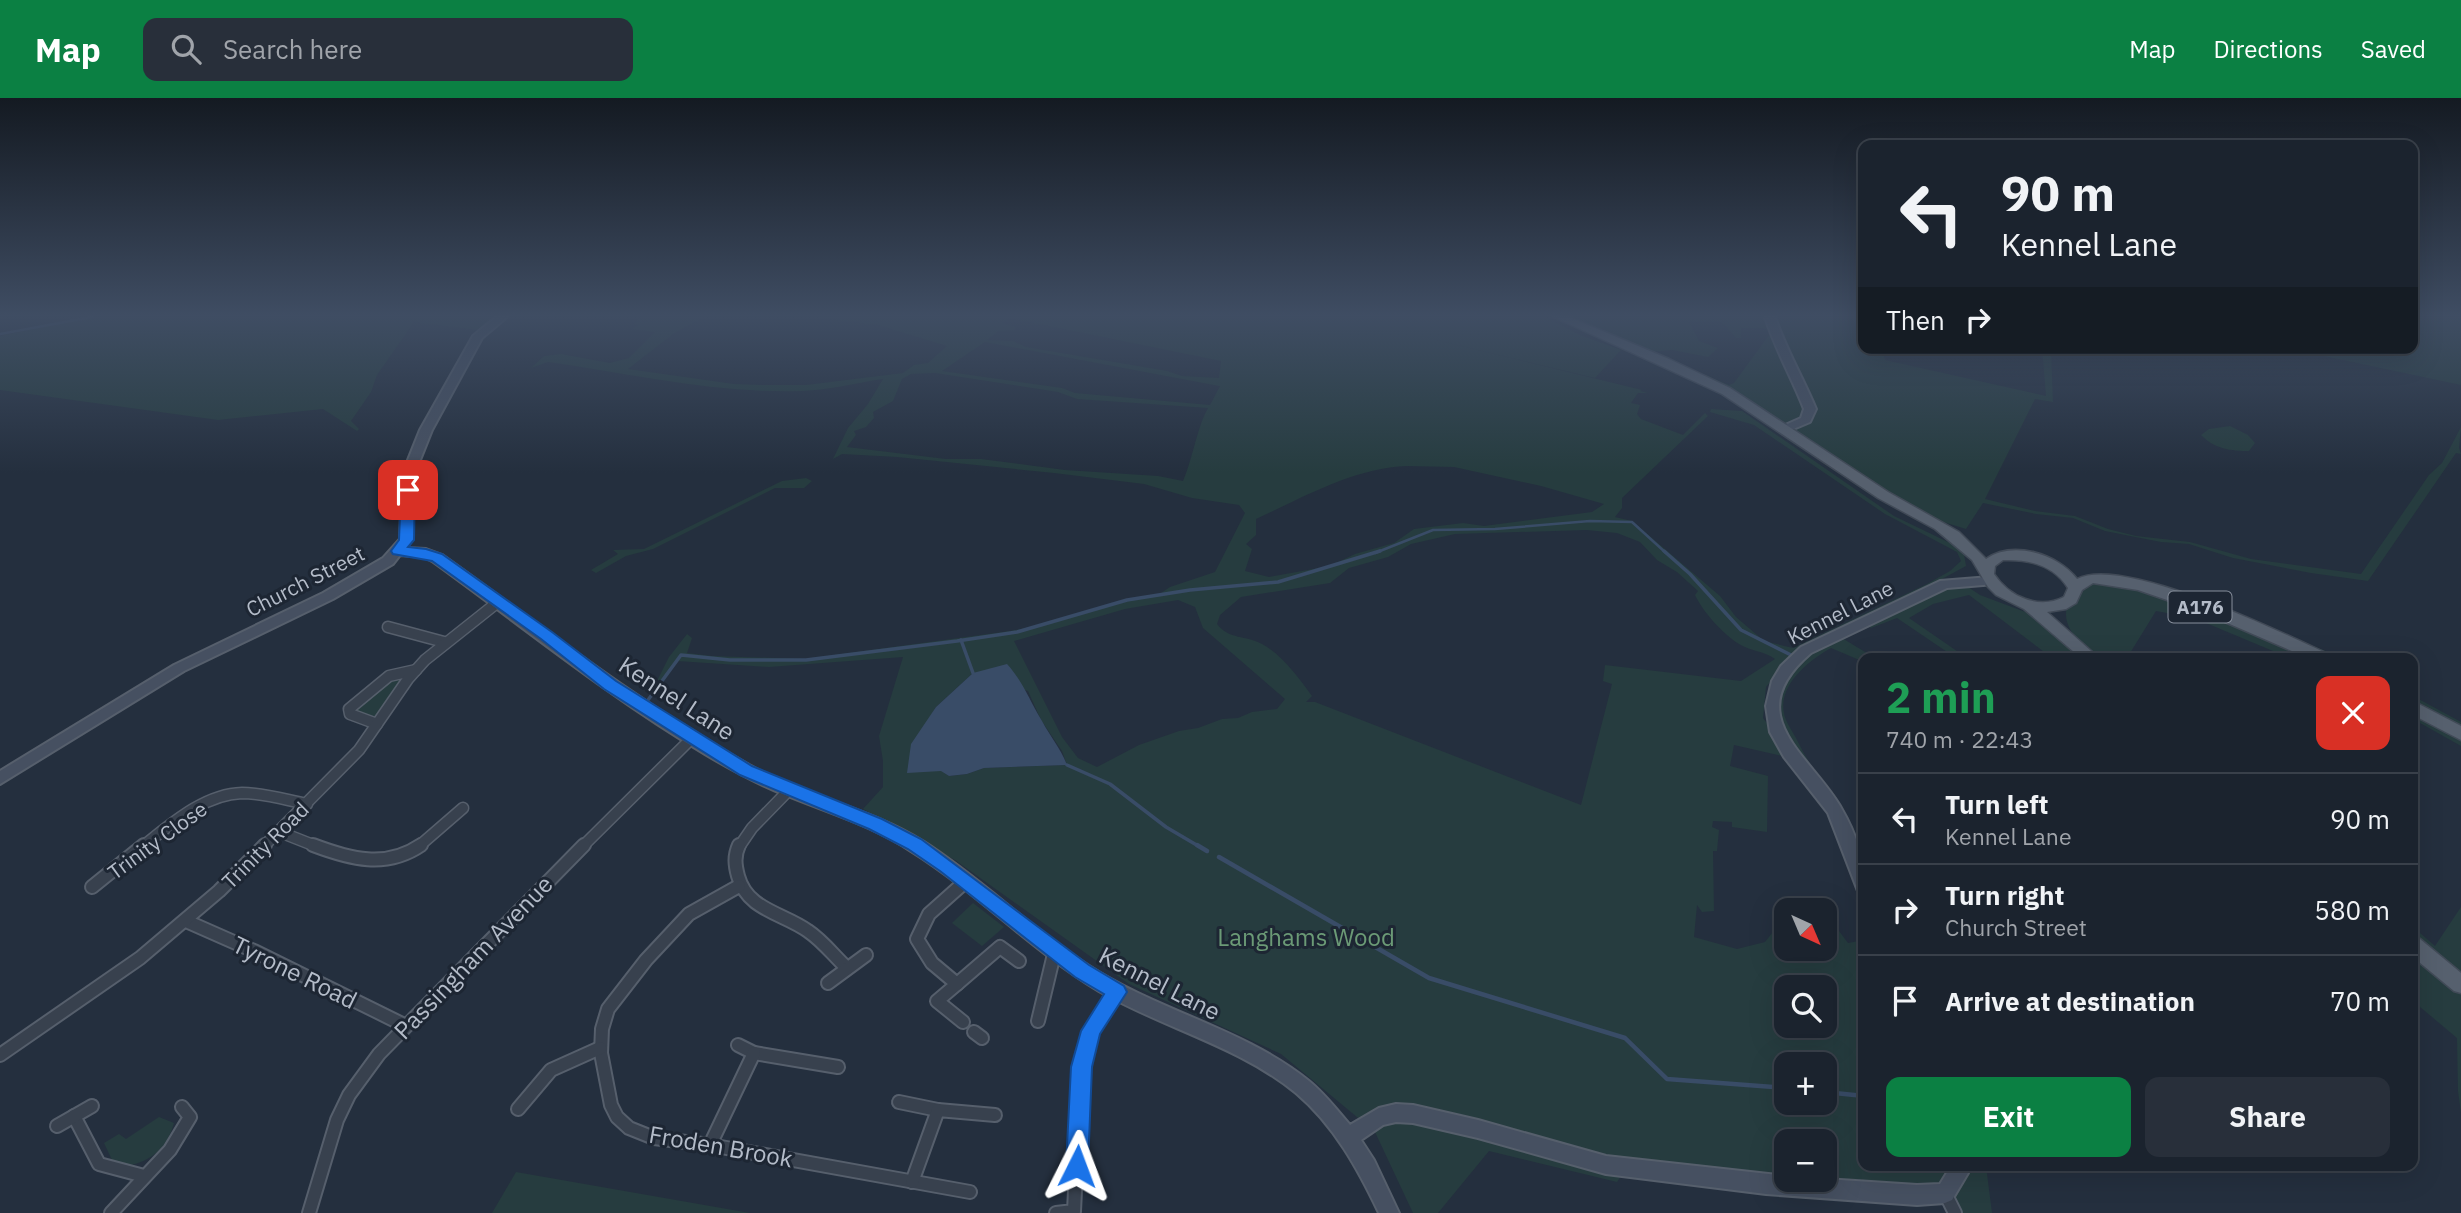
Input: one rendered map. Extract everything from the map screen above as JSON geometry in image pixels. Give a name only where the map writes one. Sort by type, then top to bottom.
[{"type":"main road","points":[[1677,369],[1724,390],[1787,428],[1861,481],[1975,552],[1988,575],[2006,596],[2028,604],[2049,607],[2067,603],[2074,596],[2074,588],[2068,576],[2054,566],[2026,556],[2008,555],[1993,559],[1988,575]]},
{"type":"main road","points":[[1914,513],[2008,555]]},
{"type":"main road","name":"A176","points":[[2074,588],[2082,581],[2097,578],[2146,588],[2213,612],[2310,653]]},
{"type":"main road","points":[[2067,603],[2066,623],[2086,653]]},
{"type":"main road","points":[[2028,604],[2085,653]]},
{"type":"main road","points":[[2418,710],[2461,734]]},
{"type":"main road","points":[[2418,949],[2461,985]]},
{"type":"street","points":[[398,551],[406,540],[408,490],[414,460],[426,429],[458,369]]},
{"type":"street","points":[[1787,428],[1806,420],[1810,409],[1793,369]]},
{"type":"street","name":"Kennel Lane","points":[[398,551],[426,553],[437,558],[610,685],[746,771],[875,824],[915,844],[1082,971],[1117,992],[1240,1051],[1301,1086],[1348,1138],[1367,1167],[1389,1213]]},
{"type":"street","name":"Church Street","points":[[0,779],[179,668],[356,581],[388,561],[398,551]]},
{"type":"street","name":"Kennel Lane","points":[[1858,871],[1833,807],[1784,746],[1777,730],[1773,712],[1774,692],[1778,681],[1793,660],[1806,650],[1945,584],[1988,575]]},
{"type":"street","name":"Trinity Road","points":[[0,1055],[97,990],[186,921],[281,832],[359,750],[416,670],[444,642],[498,602]]},
{"type":"street","points":[[388,627],[444,642]]},
{"type":"street","points":[[377,724],[351,714],[349,709],[389,676],[416,670]]},
{"type":"street","name":"Passingham Avenue","points":[[309,1213],[337,1120],[349,1095],[379,1054],[404,1025],[693,737]]},
{"type":"street","points":[[789,790],[740,845],[735,863],[738,886],[750,900],[807,930],[847,968]]},
{"type":"street","name":"Trinity Close","points":[[92,887],[196,807],[217,797],[254,794],[307,804]]},
{"type":"street","points":[[281,832],[355,859],[376,862],[396,858],[415,849],[463,808]]},
{"type":"street","points":[[957,984],[932,963],[918,939],[929,914],[966,881]]},
{"type":"street","name":"Froden Brook","points":[[738,886],[689,914],[646,960],[608,1009],[600,1048],[611,1105],[617,1117],[629,1128],[654,1138],[710,1145],[970,1192]]},
{"type":"street","name":"Tyrone Road","points":[[186,921],[254,951],[404,1025]]},
{"type":"street","points":[[963,1022],[937,1001],[1000,947],[1019,961]]},
{"type":"street","points":[[1038,1021],[1055,950]]},
{"type":"street","points":[[828,983],[866,955]]},
{"type":"street","points":[[1056,1213],[1074,1211],[1081,1067],[1091,1031],[1117,992]]},
{"type":"street","points":[[738,1045],[754,1052],[838,1067]]},
{"type":"street","points":[[518,1109],[551,1070],[600,1048]]},
{"type":"street","points":[[710,1145],[754,1052]]},
{"type":"street","points":[[899,1102],[938,1110],[995,1115]]},
{"type":"street","points":[[57,1126],[92,1106]]},
{"type":"street","points":[[111,1213],[170,1150],[190,1117],[182,1107]]},
{"type":"street","points":[[912,1182],[938,1110]]},
{"type":"street","points":[[1348,1138],[1379,1117],[1396,1113],[1413,1114],[1478,1129],[1606,1165],[1766,1184],[1917,1195],[1945,1193]]},
{"type":"street","points":[[74,1116],[99,1164],[144,1176]]},
{"type":"street","points":[[1945,1193],[1958,1171]]},
{"type":"street","points":[[1945,1193],[1955,1213]]},
{"type":"green space","points":[[0,369],[381,369],[371,392],[351,421],[359,429],[357,431],[323,409],[218,420],[0,390]]},
{"type":"green space","name":"Langhams Wood","points":[[593,369],[628,369],[734,384],[806,385],[903,373],[908,369],[945,369],[942,371],[1062,388],[1075,393],[1210,405],[1220,386],[1129,369],[1155,369],[1182,376],[1219,378],[1220,369],[1556,369],[1648,393],[1638,393],[1631,403],[1640,405],[1637,414],[1641,419],[1683,435],[1705,413],[1708,416],[1622,498],[1622,508],[1615,517],[1632,521],[1720,596],[1736,617],[1764,641],[1793,648],[1927,584],[1950,571],[1961,561],[1957,552],[1885,514],[1754,425],[1710,412],[1711,409],[1742,411],[1894,516],[1950,543],[1964,554],[1966,566],[1892,606],[1794,653],[1766,687],[1763,718],[1795,759],[1734,745],[1730,766],[1768,776],[1767,832],[1732,827],[1732,822],[1713,821],[1712,827],[1719,830],[1717,851],[1713,851],[1714,911],[1702,912],[1697,905],[1694,937],[1737,949],[1765,942],[1774,931],[1774,961],[1838,961],[1838,931],[1848,943],[1858,941],[1858,1171],[1987,1171],[1992,1213],[1955,1213],[1949,1202],[1837,1190],[1837,1129],[1774,1129],[1774,1183],[1627,1167],[1617,1182],[1489,1151],[1438,1213],[1413,1213],[1375,1132],[1281,1054],[1129,984],[955,860],[863,809],[883,787],[879,736],[903,657],[769,667],[677,661],[654,692],[652,691],[669,657],[687,634],[692,638],[687,653],[805,659],[1010,631],[1042,625],[1127,600],[1158,595],[1170,587],[1215,572],[1245,513],[1239,505],[1192,498],[1144,484],[1054,473],[897,457],[842,454],[833,459],[848,428],[868,404],[883,379],[813,390],[771,391],[707,386]],"holes":[[[935,373],[1058,392],[1077,399],[1208,408],[1183,481],[1158,476],[1065,470],[981,459],[946,459],[847,447],[856,435],[854,431],[866,427],[874,418],[873,412],[893,401],[902,379],[911,374]],[[1454,467],[1541,486],[1604,504],[1592,512],[1484,526],[1463,523],[1414,529],[1394,543],[1355,554],[1330,566],[1269,577],[1245,571],[1252,549],[1246,544],[1256,535],[1256,519],[1349,478],[1387,468]],[[1587,530],[1617,533],[1640,542],[1657,560],[1677,572],[1698,591],[1695,595],[1703,608],[1733,640],[1775,659],[1741,681],[1605,665],[1603,681],[1612,684],[1581,805],[1315,702],[1306,702],[1312,696],[1276,654],[1256,641],[1227,633],[1217,624],[1220,615],[1241,597],[1330,583],[1349,568],[1388,557],[1411,544],[1455,534]],[[1178,600],[1195,607],[1203,628],[1285,699],[1277,709],[1252,712],[1238,718],[1222,719],[1198,728],[1179,731],[1139,745],[1097,767],[1078,758],[1062,737],[1014,641],[1125,609]],[[973,673],[1028,691],[1041,720],[1062,751],[1067,765],[984,768],[949,776],[942,771],[925,726],[936,707]]]},
{"type":"green space","points":[[1558,369],[1603,369],[1595,378]]},
{"type":"green space","points":[[1677,369],[1691,369],[1729,385],[1734,383],[1744,369],[1925,369],[2046,396],[2044,369],[2052,369],[2053,402],[2035,399],[1985,499],[2035,511],[2075,516],[2136,536],[2190,542],[2251,559],[2361,574],[2429,475],[2442,463],[2461,427],[2461,454],[2456,453],[2368,581],[2233,558],[2189,544],[2161,542],[2105,531],[2073,518],[2036,514],[1983,503],[1966,529],[1914,513],[1787,428]]},
{"type":"green space","points":[[2385,369],[2461,369],[2461,385]]},
{"type":"green space","points":[[2230,426],[2248,435],[2255,443],[2249,451],[2223,448],[2201,435],[2209,429]]},
{"type":"green space","points":[[806,478],[812,481],[804,488],[775,488],[653,549],[626,556],[596,573],[591,570],[618,554],[613,550],[644,549],[782,481]]},
{"type":"green space","points":[[2121,575],[2172,589],[2331,653],[2309,653],[2181,602],[2299,653],[2278,653],[2194,618],[2156,611],[2130,653],[2094,653],[2091,650],[2086,653],[2045,653],[1969,595],[1933,604],[1909,618],[1960,653],[1949,653],[1897,618],[1871,628],[1865,623],[1932,590],[1962,583],[1980,595],[2052,622],[2083,650],[2067,623],[2066,616],[2070,601],[2082,581],[2127,582]]},
{"type":"green space","points":[[1837,635],[1867,653],[1858,653],[1858,659],[1831,648],[1797,674],[1783,702],[1788,724],[1849,828],[1858,850],[1858,870],[1842,826],[1781,731],[1774,700],[1784,670]]},
{"type":"green space","points":[[405,674],[375,717],[355,713],[354,708],[390,679]]},
{"type":"green space","points":[[2418,699],[2461,722],[2461,746],[2418,722]]},
{"type":"green space","points":[[973,903],[1004,927],[982,946],[952,923]]},
{"type":"green space","points":[[2461,907],[2461,981],[2418,945],[2418,931],[2435,946]]},
{"type":"green space","points":[[2418,949],[2461,985],[2461,1113],[2457,1038],[2418,1005]]},
{"type":"green space","points":[[159,1117],[174,1123],[167,1140],[157,1152],[144,1161],[127,1166],[112,1160],[104,1143],[119,1134],[126,1139]]},
{"type":"green space","points":[[516,1172],[750,1213],[492,1213]]},
{"type":"water","points":[[1007,664],[1022,685],[1067,765],[984,768],[949,776],[941,771],[907,773],[911,744],[936,707],[973,673]]},
{"type":"waterway","points":[[1375,553],[1433,530],[1495,529],[1590,521],[1632,522],[1666,553]]},
{"type":"waterway","points":[[961,640],[1017,632],[1127,600],[1190,590],[1278,582],[1380,551]]},
{"type":"waterway","points":[[1664,551],[1690,574],[1741,630],[1791,655]]},
{"type":"waterway","points":[[648,700],[681,655],[730,660],[806,660],[961,640]]},
{"type":"waterway","points":[[961,640],[973,673]]},
{"type":"waterway","points":[[1067,765],[1110,784],[1166,827],[1200,847]]},
{"type":"waterway","points":[[1197,845],[1207,851]]},
{"type":"waterway","points":[[1219,857],[1429,978],[1625,1038],[1667,1079],[1774,1087]]},
{"type":"waterway","points":[[1837,1093],[1858,1095]]},
{"type":"route","points":[[408,490],[406,540],[398,551],[426,553],[437,558],[547,636],[610,685],[746,771],[875,824],[915,844],[1082,971],[1117,992],[1091,1031],[1081,1067],[1077,1166]]}]
